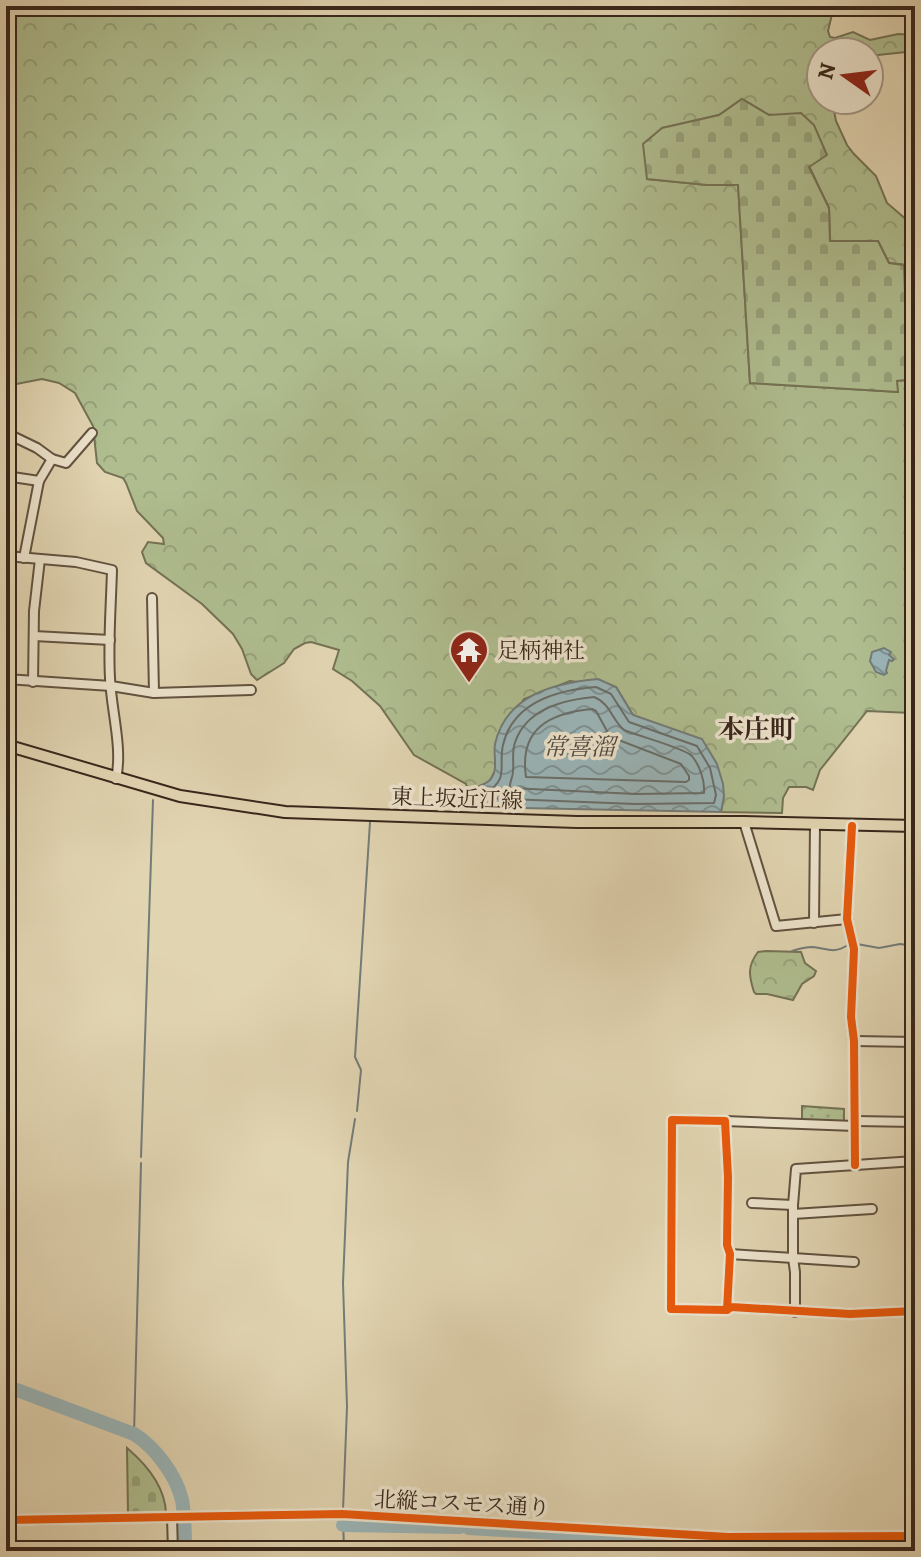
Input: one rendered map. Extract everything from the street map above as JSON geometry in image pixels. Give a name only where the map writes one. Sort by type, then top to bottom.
[{"type":"main road","name":"東上坂近江線","points":[[6,745],[180,796],[285,812],[577,822],[915,826]]},
{"type":"street","points":[[6,433],[52,459],[66,463],[92,433]]},
{"type":"street","points":[[24,558],[39,481],[52,459]]},
{"type":"street","points":[[6,476],[39,481]]},
{"type":"street","points":[[6,556],[76,562],[112,570],[110,640],[116,779]]},
{"type":"street","points":[[33,682],[36,581],[40,559]]},
{"type":"street","points":[[152,598],[154,693]]},
{"type":"street","points":[[34,636],[110,640]]},
{"type":"street","points":[[6,679],[111,686],[154,693],[251,690]]},
{"type":"street","points":[[744,822],[776,926],[847,919]]},
{"type":"street","points":[[814,923],[815,824]]},
{"type":"street","points":[[852,826],[847,919],[854,949],[851,1017],[855,1165]]},
{"type":"street","points":[[854,1041],[915,1042]]},
{"type":"street","points":[[915,1122],[855,1124],[672,1120],[671,1309],[727,1310],[731,1307],[850,1314],[915,1311]]},
{"type":"street","points":[[725,1121],[727,1245],[730,1254],[727,1310]]},
{"type":"street","points":[[795,1312],[793,1210],[796,1169],[915,1161]]},
{"type":"street","points":[[752,1203],[793,1210],[872,1209]]},
{"type":"street","points":[[730,1254],[854,1262]]},
{"type":"street","name":"北縦コスモス通り","points":[[6,1520],[342,1514],[728,1537],[915,1536]]},
{"type":"street","points":[[173,1518],[173,1551]]},
{"type":"green space","points":[[6,6],[834,6],[830,36],[805,36],[805,116],[835,116],[847,145],[876,176],[887,203],[915,227],[915,266],[889,263],[878,241],[830,241],[829,208],[809,166],[769,115],[742,99],[719,115],[662,128],[648,179],[707,185],[738,184],[750,383],[897,392],[896,381],[915,379],[915,706],[911,713],[867,711],[820,770],[813,790],[789,787],[783,798],[782,813],[721,812],[724,796],[649,721],[633,715],[616,687],[570,681],[524,699],[495,745],[495,771],[489,782],[468,791],[466,784],[414,755],[380,706],[333,669],[339,650],[305,643],[294,649],[284,663],[257,680],[251,674],[233,634],[202,604],[146,563],[142,552],[148,542],[164,544],[163,538],[137,511],[123,478],[105,472],[97,463],[93,426],[75,393],[59,383],[42,379],[6,386]]},
{"type":"green space","points":[[853,32],[862,36],[841,36]]},
{"type":"green space","points":[[915,35],[915,51],[885,54],[885,37]]},
{"type":"green space","points":[[742,99],[769,115],[801,113],[814,125],[827,155],[809,167],[829,208],[830,241],[878,241],[889,263],[904,265],[907,347],[915,347],[915,379],[897,381],[898,392],[750,383],[738,185],[647,179],[643,144],[662,128],[719,115]]},
{"type":"green space","points":[[758,952],[801,952],[805,963],[816,971],[802,984],[793,1000],[754,992],[751,967]]},
{"type":"green space","points":[[802,1106],[844,1109],[844,1122],[802,1121]]},
{"type":"green space","points":[[127,1448],[154,1477],[166,1513],[128,1514]]},
{"type":"water","points":[[884,648],[891,652],[889,655],[894,659],[889,660],[884,675],[876,672],[870,661],[872,652]]},
{"type":"water","name":"常喜溜","points":[[598,679],[616,687],[633,715],[702,739],[717,764],[723,784],[721,812],[464,805],[468,791],[493,776],[495,744],[501,727],[521,703],[549,688]]},
{"type":"waterway","points":[[141,1157],[153,800]]},
{"type":"waterway","points":[[357,1111],[361,1070],[355,1057],[370,822]]},
{"type":"waterway","points":[[857,944],[879,948],[900,944],[915,946]]},
{"type":"waterway","points":[[792,951],[813,947],[835,950],[848,945]]},
{"type":"waterway","points":[[343,1510],[347,1407],[343,1283],[348,1162],[355,1119]]},
{"type":"waterway","points":[[134,1434],[141,1163]]},
{"type":"waterway","points":[[17,1390],[134,1434],[150,1446],[164,1462],[179,1491],[184,1512],[185,1551]]},
{"type":"waterway","points":[[6,1401],[11,1401]]},
{"type":"waterway","points":[[343,1516],[344,1551]]},
{"type":"waterway","points":[[343,1525],[460,1527]]},
{"type":"waterway","points":[[469,1528],[726,1543],[915,1544]]},
{"type":"cycle path","points":[[852,826],[847,919],[854,949],[851,1017],[855,1165]]},
{"type":"cycle path","points":[[727,1310],[730,1254],[727,1245],[725,1121],[672,1120],[671,1309],[727,1310],[731,1307],[850,1314],[915,1311]]},
{"type":"cycle path","points":[[6,1520],[342,1514],[728,1537],[915,1536]]},
{"type":"place","name":"足柄神社","points":[[469,684]]},
{"type":"district","name":"本庄町","points":[[757,729]]}]
